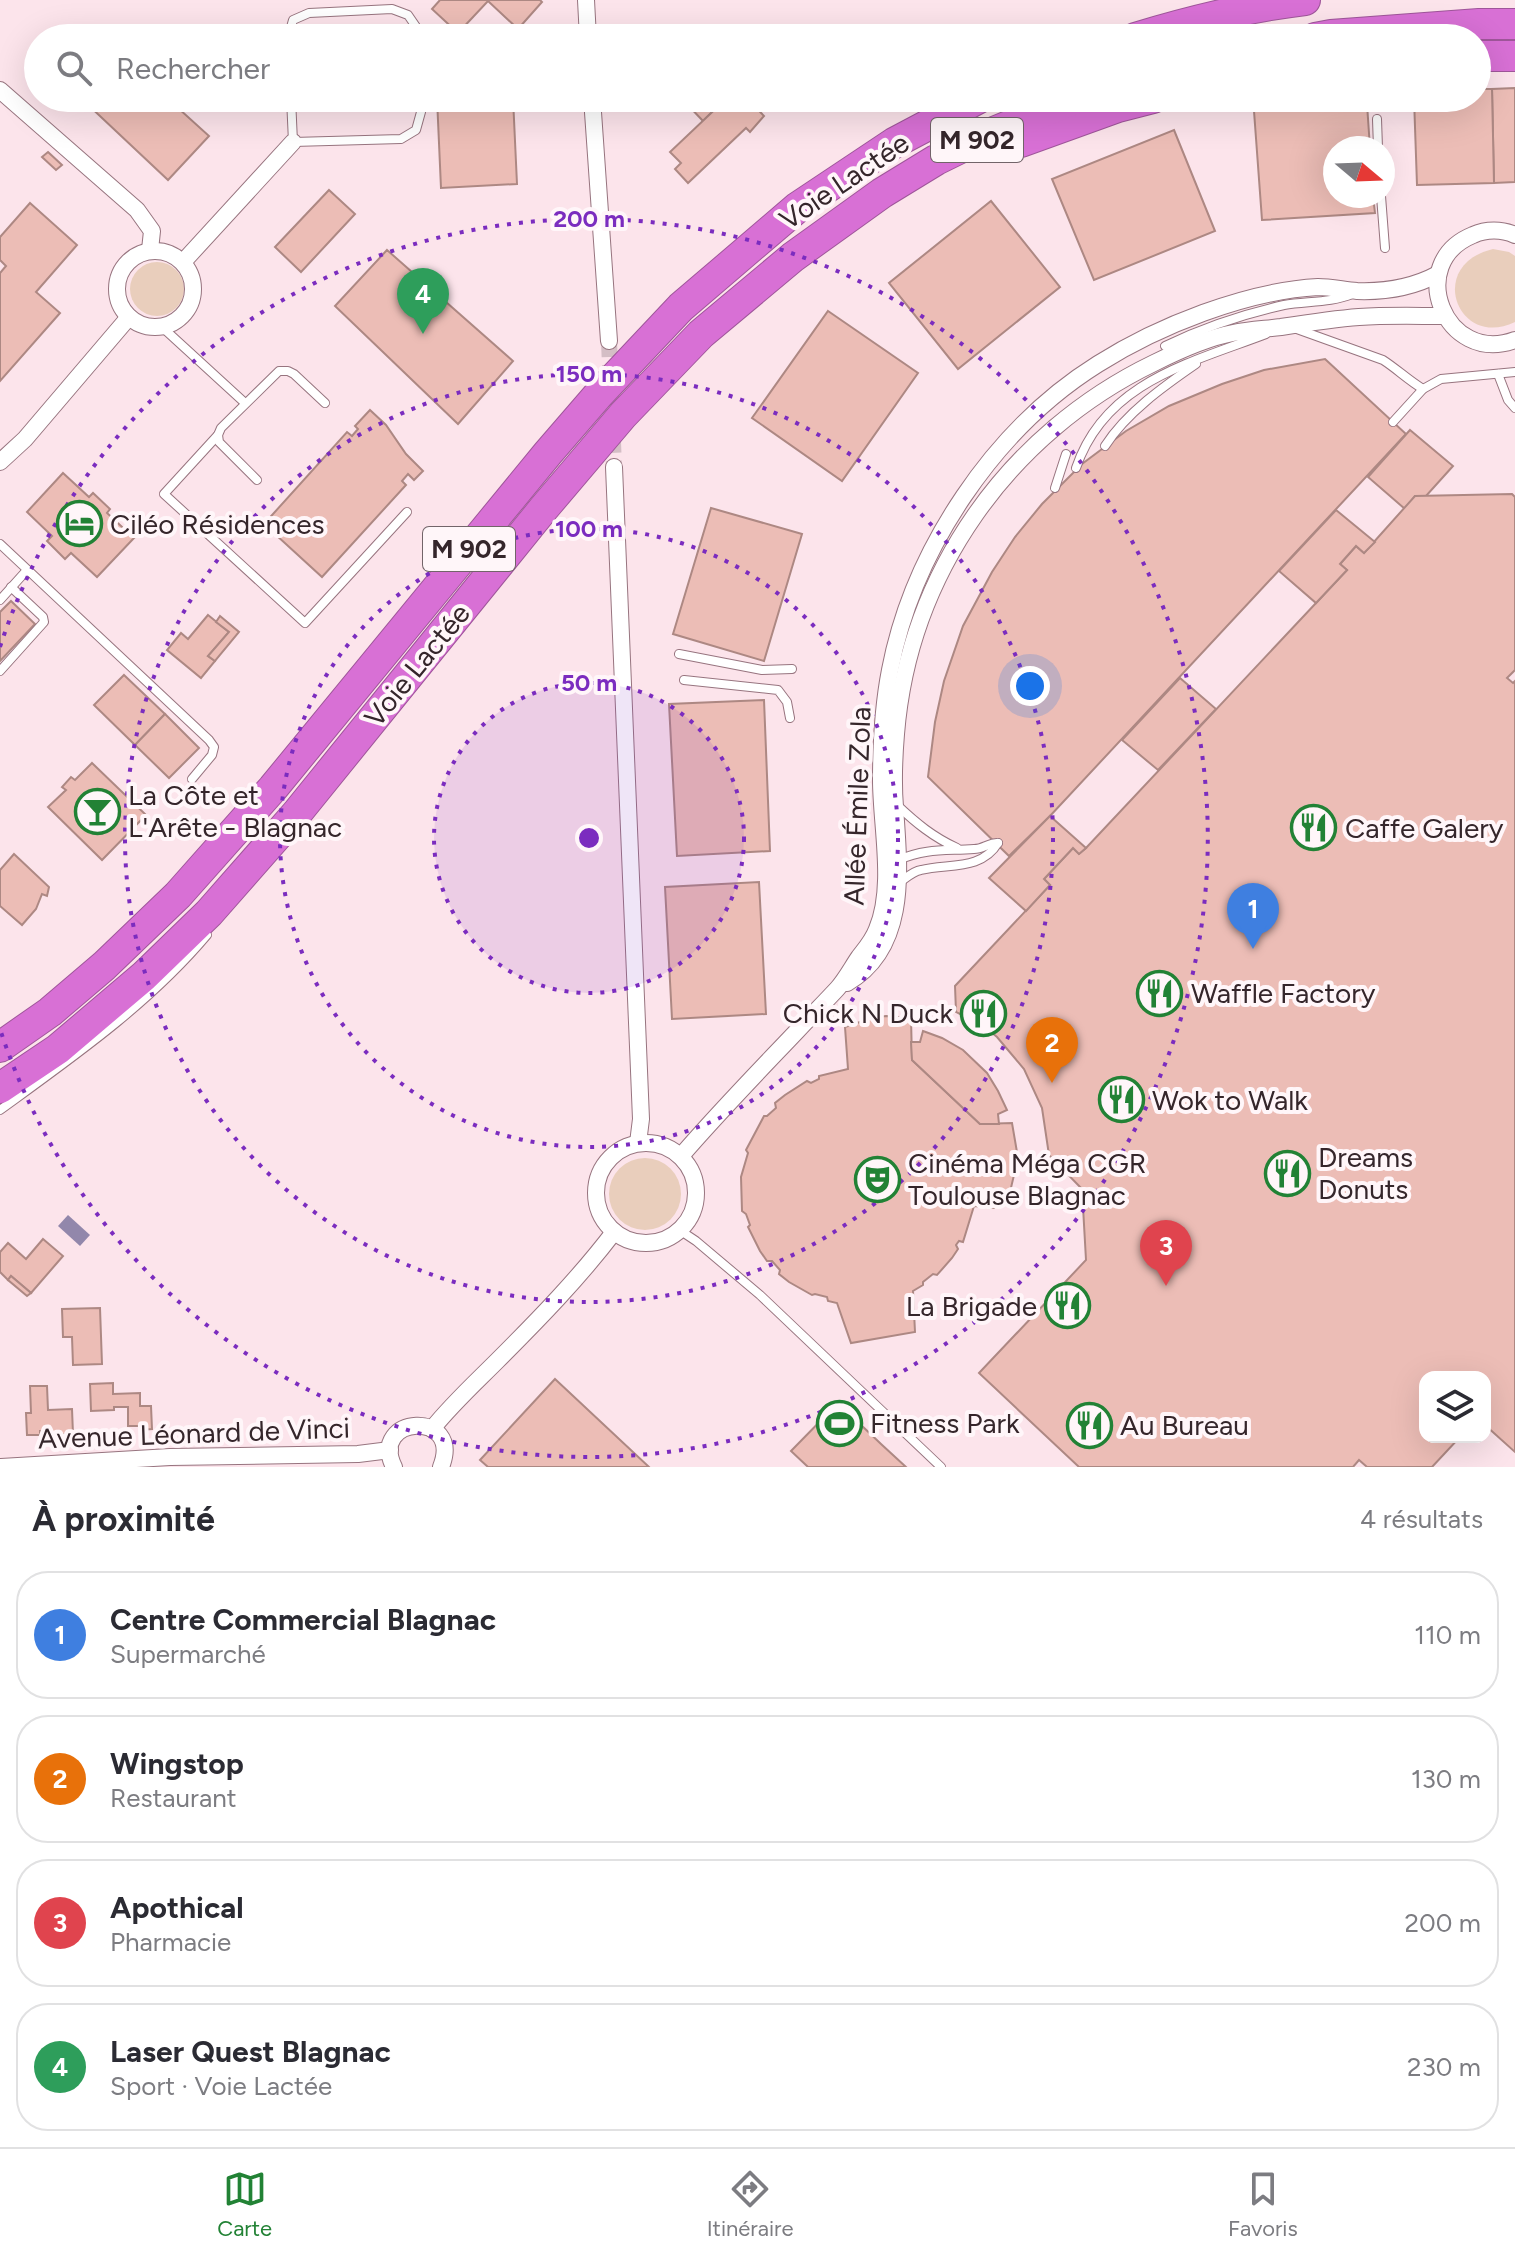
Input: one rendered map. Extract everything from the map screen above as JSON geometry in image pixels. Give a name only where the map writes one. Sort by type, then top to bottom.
[{"type":"highway","points":[[1184,24],[1305,0]]},
{"type":"highway","points":[[1491,24],[1515,24]]},
{"type":"highway","points":[[1491,56],[1515,56]]},
{"type":"highway","name":"Voie Lactée","points":[[0,1047],[50,1012],[104,966],[178,895],[310,744],[558,441],[681,307],[798,207],[894,143],[953,112]]},
{"type":"highway","name":"Voie Lactée","points":[[0,1088],[58,1049],[144,976],[209,913],[297,813],[623,415],[701,334],[793,257],[882,193],[936,160],[1044,112]]},
{"type":"highway","points":[[882,193],[900,201],[962,167],[1037,135],[1104,112]]},
{"type":"street","points":[[586,0],[587,24]]},
{"type":"street","points":[[0,90],[24,111]]},
{"type":"street","points":[[25,112],[137,210],[152,231],[150,250]]},
{"type":"street","points":[[593,112],[609,341]]},
{"type":"street","points":[[183,262],[293,142]]},
{"type":"street","points":[[1515,235],[1493,230],[1464,238],[1444,260],[1438,274],[1437,288],[1444,316],[1461,334],[1472,340],[1496,344],[1515,340]]},
{"type":"street","points":[[150,250],[168,252],[183,262],[193,280],[192,301],[180,318],[162,327],[144,326],[129,317],[118,299],[118,277],[130,259],[150,250]]},
{"type":"street","name":"Allée Émile Zola","points":[[838,988],[858,976],[885,943],[892,924],[898,883],[881,782],[883,724],[897,673],[908,607],[936,541],[959,503],[1029,412],[1097,364],[1136,342],[1218,307],[1319,287],[1360,291],[1405,289],[1438,274]]},
{"type":"street","name":"Allée Émile Zola","points":[[681,1156],[838,988],[879,926],[892,861],[897,673],[948,557],[983,504],[1011,470],[1072,412],[1121,379],[1174,353],[1231,333],[1361,317],[1444,316]]},
{"type":"street","points":[[0,462],[25,439],[129,317]]},
{"type":"street","points":[[1121,379],[1137,349],[1136,342]]},
{"type":"street","name":"Allée Émile Zola","points":[[1011,470],[1039,425],[1029,412]]},
{"type":"street","points":[[614,467],[641,1119],[638,1143]]},
{"type":"street","points":[[638,1143],[669,1147],[681,1156],[690,1167],[697,1193],[695,1207],[681,1231],[665,1240],[648,1244],[630,1241],[614,1232],[598,1208],[596,1194],[603,1166],[625,1147],[638,1143]]},
{"type":"street","points":[[432,1429],[569,1287],[614,1232]]},
{"type":"street","points":[[394,1467],[390,1450],[395,1436],[415,1425],[439,1434],[445,1447],[441,1467]]},
{"type":"street","name":"Avenue Léonard de Vinci","points":[[1,1467],[170,1457],[358,1454],[390,1450]]},
{"type":"lane","points":[[292,24],[293,20],[309,13],[392,9],[408,15],[414,24]]},
{"type":"lane","points":[[292,112],[293,142],[401,139],[416,130],[421,112]]},
{"type":"lane","points":[[1377,119],[1378,136]]},
{"type":"lane","points":[[1382,208],[1385,248]]},
{"type":"lane","points":[[1165,346],[1193,332],[1234,318],[1300,303],[1343,298],[1360,291]]},
{"type":"lane","points":[[1283,292],[1300,303]]},
{"type":"lane","points":[[1076,468],[1082,451],[1106,416],[1134,390],[1165,372],[1288,326],[1383,360],[1423,389]]},
{"type":"lane","points":[[162,327],[245,403]]},
{"type":"lane","points":[[1105,446],[1112,434],[1162,389],[1209,356]]},
{"type":"lane","points":[[325,403],[294,374],[279,371],[221,428],[164,494],[305,623],[407,512]]},
{"type":"lane","points":[[1393,422],[1423,389],[1441,379],[1515,372]]},
{"type":"lane","points":[[1498,374],[1508,400],[1515,408]]},
{"type":"lane","points":[[218,435],[219,442],[257,480]]},
{"type":"lane","points":[[1055,488],[1066,454]]},
{"type":"lane","points":[[936,541],[942,543],[948,557]]},
{"type":"lane","points":[[0,544],[209,740],[214,747],[212,755],[192,779]]},
{"type":"lane","points":[[0,600],[27,570]]},
{"type":"lane","points":[[0,671],[44,622],[43,617],[11,587]]},
{"type":"lane","points":[[679,654],[762,670],[792,669]]},
{"type":"lane","points":[[684,680],[778,690],[787,702],[790,718]]},
{"type":"lane","points":[[895,802],[922,829],[957,849]]},
{"type":"lane","points":[[232,903],[297,813]]},
{"type":"lane","points":[[892,861],[916,853],[978,849],[989,843],[998,843],[982,859],[961,866],[918,870],[898,883]]},
{"type":"lane","points":[[0,1110],[76,1054],[150,993],[214,927]]},
{"type":"lane","points":[[681,1231],[760,1295],[941,1467]]},
{"type":"shaded area","points":[[1493,249],[1515,256],[1515,322],[1495,328],[1478,325],[1465,315],[1457,302],[1455,287],[1460,271],[1472,258]]},
{"type":"shaded area","points":[[157,262],[176,270],[184,289],[176,308],[157,316],[138,308],[130,289],[138,270]]},
{"type":"shaded area","points":[[652,1158],[671,1168],[679,1180],[679,1208],[671,1220],[659,1228],[638,1230],[619,1220],[611,1208],[609,1187],[619,1168],[631,1160]]},
{"type":"shaded area","points":[[68,1215],[90,1235],[80,1246],[58,1226]]},
{"type":"building","points":[[440,0],[542,2],[522,24],[513,24],[488,1],[466,24],[448,24],[432,9]]},
{"type":"building","points":[[1515,88],[1515,182],[1494,183],[1492,89]]},
{"type":"building","points":[[1492,89],[1494,183],[1417,185],[1414,112],[1491,112]]},
{"type":"building","points":[[96,112],[182,112],[209,136],[168,180]]},
{"type":"building","points":[[438,112],[514,112],[517,184],[441,188]]},
{"type":"building","points":[[694,112],[712,112],[703,121]]},
{"type":"building","points":[[712,112],[760,112],[764,116],[750,132],[746,128],[688,183],[675,169],[681,163],[670,152]]},
{"type":"building","points":[[1254,112],[1368,112],[1369,136],[1323,136],[1323,208],[1374,208],[1375,213],[1262,220]]},
{"type":"building","points":[[1174,130],[1215,231],[1094,280],[1052,179]]},
{"type":"building","points":[[48,152],[62,165],[56,170],[42,157]]},
{"type":"building","points":[[329,190],[355,214],[301,272],[275,247]]},
{"type":"building","points":[[991,201],[1060,287],[958,369],[889,283]]},
{"type":"building","points":[[30,203],[77,245],[36,292],[60,313],[0,381],[0,273],[6,266],[0,260],[0,237]]},
{"type":"building","points":[[387,250],[513,361],[458,424],[335,306]]},
{"type":"building","points":[[828,311],[918,373],[842,481],[752,418]]},
{"type":"building","points":[[1325,359],[1406,434],[1050,816],[1009,856],[928,777],[944,681],[963,626],[992,572],[1042,504],[1082,464],[1126,431],[1169,406],[1222,384],[1264,370]]},
{"type":"building","points":[[370,410],[423,471],[414,480],[408,474],[402,481],[406,485],[322,577],[264,524],[347,432],[352,436],[358,429],[355,426]]},
{"type":"building","points":[[1410,430],[1453,466],[1426,496],[1415,496],[1405,509],[1368,477]]},
{"type":"building","name":"Ciléo Résidences","points":[[63,473],[89,497],[93,493],[110,509],[107,513],[134,538],[97,577],[71,553],[65,559],[47,541],[52,536],[27,512]]},
{"type":"building","points":[[1512,494],[1515,497],[1515,670],[1507,678],[1513,683],[1515,681],[1515,1452],[1491,1430],[1491,1371],[1419,1371],[1419,1443],[1454,1443],[1432,1467],[1367,1467],[1359,1460],[1353,1467],[1079,1467],[979,1373],[1086,1260],[1082,1189],[1049,1155],[1042,1108],[1024,1069],[997,1037],[956,1012],[955,986],[1050,885],[1044,879],[1073,848],[1079,854],[1086,848],[1347,570],[1340,564],[1356,546],[1364,553],[1415,496]]},
{"type":"building","points":[[711,508],[802,534],[764,661],[673,634]]},
{"type":"building","points":[[1336,510],[1375,542],[1364,553],[1356,546],[1340,564],[1347,570],[1316,603],[1279,571]]},
{"type":"building","points":[[11,601],[35,624],[0,661],[0,612]]},
{"type":"building","points":[[208,615],[229,632],[208,656],[215,661],[201,678],[167,650],[181,633],[188,639]]},
{"type":"building","points":[[220,616],[239,632],[215,661],[208,656],[229,632],[216,622]]},
{"type":"building","points":[[124,675],[165,714],[135,745],[94,705]]},
{"type":"building","points":[[1180,678],[1216,709],[1158,770],[1122,740]]},
{"type":"building","points":[[764,700],[770,851],[677,856],[669,704]]},
{"type":"building","points":[[165,714],[199,748],[169,778],[135,745]]},
{"type":"building","points":[[92,763],[146,815],[102,860],[48,807],[66,790],[62,787],[71,777],[75,780]]},
{"type":"building","points":[[1050,816],[1086,848],[1079,854],[1073,848],[1044,879],[1050,885],[1026,911],[989,878]]},
{"type":"building","points":[[14,854],[49,887],[47,896],[42,894],[36,909],[22,925],[0,906],[0,870]]},
{"type":"building","points":[[759,882],[766,1014],[672,1019],[665,887]]},
{"type":"building","name":"Cinéma Méga CGR Toulouse Blagnac","points":[[886,1016],[911,1018],[912,1060],[980,1124],[1012,1123],[1018,1158],[1010,1192],[997,1192],[994,1208],[974,1206],[963,1242],[959,1241],[956,1245],[958,1249],[952,1258],[937,1275],[933,1274],[913,1291],[915,1332],[851,1343],[837,1303],[828,1301],[827,1297],[812,1295],[789,1282],[760,1251],[748,1227],[746,1214],[742,1211],[741,1177],[748,1153],[746,1150],[764,1116],[776,1108],[775,1103],[807,1081],[811,1083],[819,1076],[848,1069],[845,1027]]},
{"type":"building","points":[[923,1031],[963,1050],[987,1073],[1007,1110],[998,1114],[999,1124],[980,1124],[912,1060],[911,1042],[920,1042]]},
{"type":"building","points":[[43,1239],[63,1256],[31,1293],[11,1276],[8,1280],[0,1272],[0,1252],[8,1243],[26,1259]]},
{"type":"building","points":[[11,1276],[31,1293],[27,1296],[8,1280]]},
{"type":"building","points":[[100,1308],[102,1364],[73,1365],[72,1337],[63,1337],[62,1309]]},
{"type":"building","points":[[555,1379],[649,1467],[488,1467],[480,1460]]},
{"type":"building","points":[[113,1383],[113,1394],[140,1393],[140,1406],[151,1406],[152,1429],[140,1430],[140,1426],[128,1426],[128,1407],[91,1411],[90,1384]]},
{"type":"building","points":[[30,1386],[47,1386],[48,1410],[72,1409],[73,1434],[50,1435],[50,1431],[40,1431],[40,1435],[27,1435],[26,1413],[31,1413]]},
{"type":"building","name":"Fitness Park","points":[[838,1403],[906,1467],[808,1467],[791,1451]]},
{"type":"tunnel","points":[[609,341],[614,467]]},
{"type":"place","name":"Laser Quest Blagnac","points":[[423,334]]},
{"type":"place","name":"Ciléo Résidences","points":[[79,524]]},
{"type":"place","name":"La Côte et L'Arête - Blagnac","points":[[97,811]]},
{"type":"place","name":"Caffe Galery","points":[[1314,828]]},
{"type":"place","name":"Centre Commercial Blagnac","points":[[1253,949]]},
{"type":"place","name":"Waffle Factory","points":[[1160,993]]},
{"type":"place","name":"Chick N Duck","points":[[984,1013]]},
{"type":"place","name":"Wingstop","points":[[1052,1083]]},
{"type":"place","name":"Wok to Walk","points":[[1121,1100]]},
{"type":"place","name":"Dreams Donuts","points":[[1287,1173]]},
{"type":"place","name":"Cinéma Méga CGR Toulouse Blagnac","points":[[877,1179]]},
{"type":"place","name":"Apothical","points":[[1166,1286]]},
{"type":"place","name":"La Brigade","points":[[1068,1306]]},
{"type":"place","name":"Fitness Park","points":[[839,1423]]},
{"type":"place","name":"Au Bureau","points":[[1089,1425]]}]
